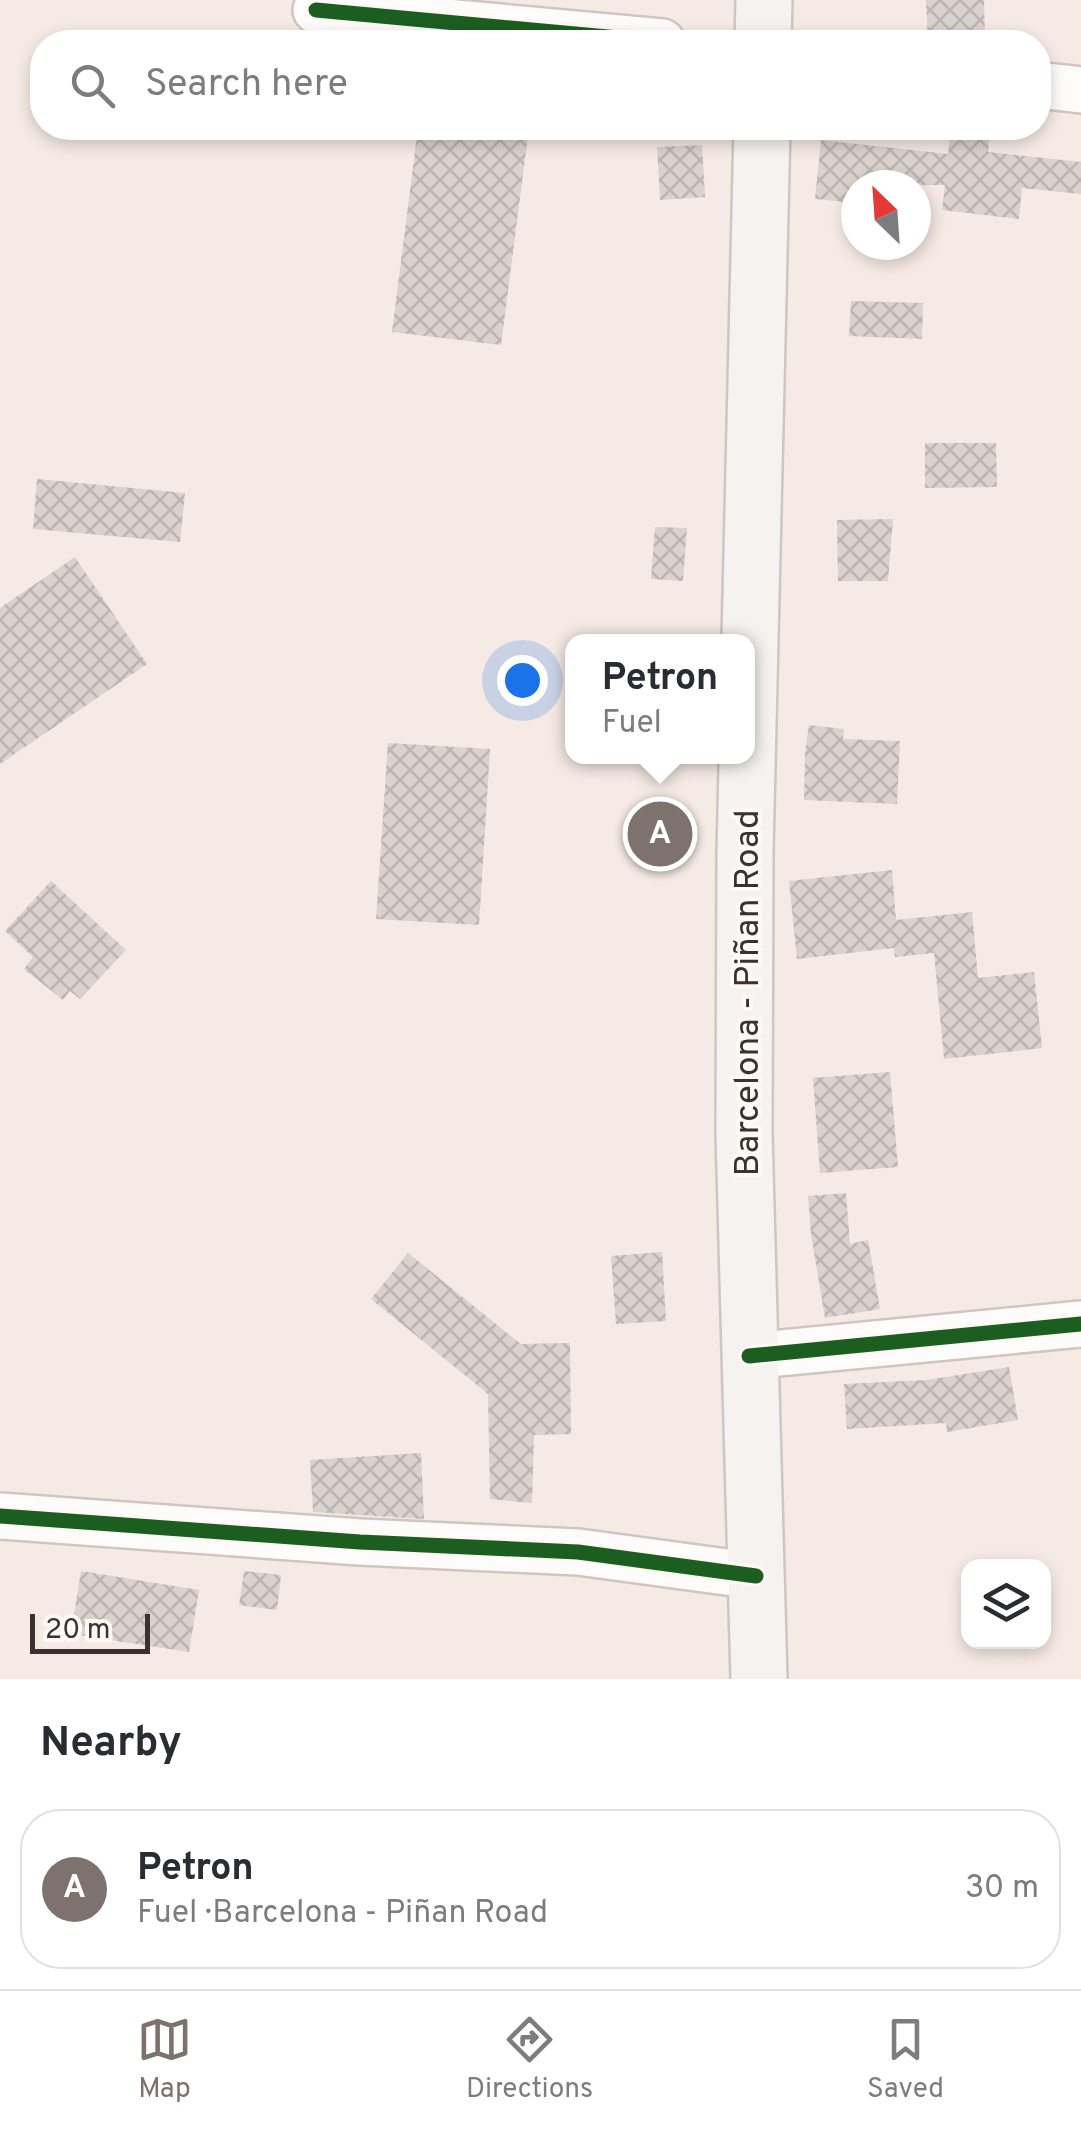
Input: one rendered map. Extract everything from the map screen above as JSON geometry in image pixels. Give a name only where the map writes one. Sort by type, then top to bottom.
[{"type":"main road","points":[[764,0],[764,30]]},
{"type":"main road","name":"Barcelona - Piñan Road","points":[[750,634],[762,140]]},
{"type":"main road","name":"Barcelona - Piñan Road","points":[[747,764],[744,1134],[759,1679]]},
{"type":"street","points":[[316,10],[532,30]]},
{"type":"street","points":[[1051,87],[1081,90]]},
{"type":"street","points":[[750,1356],[1081,1324]]},
{"type":"street","points":[[0,1516],[360,1542],[578,1552],[756,1576]]},
{"type":"building","points":[[926,0],[984,0],[985,30],[927,30]]},
{"type":"building","points":[[416,140],[527,140],[501,345],[392,332]]},
{"type":"building","points":[[821,140],[948,154],[950,140],[989,140],[988,152],[1081,162],[1081,194],[1022,188],[1019,219],[942,210],[945,185],[931,185],[931,170],[841,170],[841,202],[815,199]]},
{"type":"building","points":[[702,145],[705,197],[660,200],[657,147]]},
{"type":"building","points":[[851,301],[923,303],[922,339],[849,336]]},
{"type":"building","points":[[925,443],[996,443],[997,487],[925,488]]},
{"type":"building","points":[[37,479],[185,493],[180,542],[33,529]]},
{"type":"building","points":[[893,519],[888,581],[838,581],[837,520]]},
{"type":"building","points":[[655,527],[687,528],[683,581],[651,579]]},
{"type":"building","points":[[75,557],[147,664],[0,764],[0,608]]},
{"type":"building","points":[[809,725],[844,729],[843,739],[900,741],[897,804],[804,800]]},
{"type":"building","points":[[388,743],[490,749],[479,925],[376,919]]},
{"type":"building","points":[[639,806],[686,810],[681,861],[635,858]]},
{"type":"building","points":[[892,870],[896,920],[972,912],[978,978],[1034,972],[1042,1048],[944,1059],[934,953],[895,957],[894,948],[797,959],[789,881]]},
{"type":"building","points":[[51,881],[126,950],[80,999],[70,991],[63,1000],[24,969],[33,957],[5,931]]},
{"type":"building","points":[[890,1072],[898,1167],[820,1173],[813,1078]]},
{"type":"building","points":[[846,1193],[850,1244],[868,1240],[880,1309],[825,1318],[808,1196]]},
{"type":"building","points":[[662,1252],[666,1321],[616,1324],[611,1256]]},
{"type":"building","points":[[408,1253],[521,1344],[570,1343],[571,1434],[534,1435],[532,1503],[490,1499],[488,1394],[371,1299]]},
{"type":"building","points":[[1009,1367],[1018,1420],[947,1432],[946,1423],[847,1429],[844,1384],[927,1380]]},
{"type":"building","points":[[421,1453],[424,1519],[313,1512],[310,1460]]},
{"type":"building","points":[[81,1571],[199,1590],[189,1652],[71,1634]]},
{"type":"building","points":[[244,1571],[281,1575],[277,1610],[239,1605]]},
{"type":"cycle path","points":[[316,10],[532,30]]},
{"type":"cycle path","points":[[749,1356],[1081,1324]]},
{"type":"cycle path","points":[[0,1516],[360,1542],[578,1552],[756,1576]]},
{"type":"place","name":"Petron","points":[[660,834]]}]
